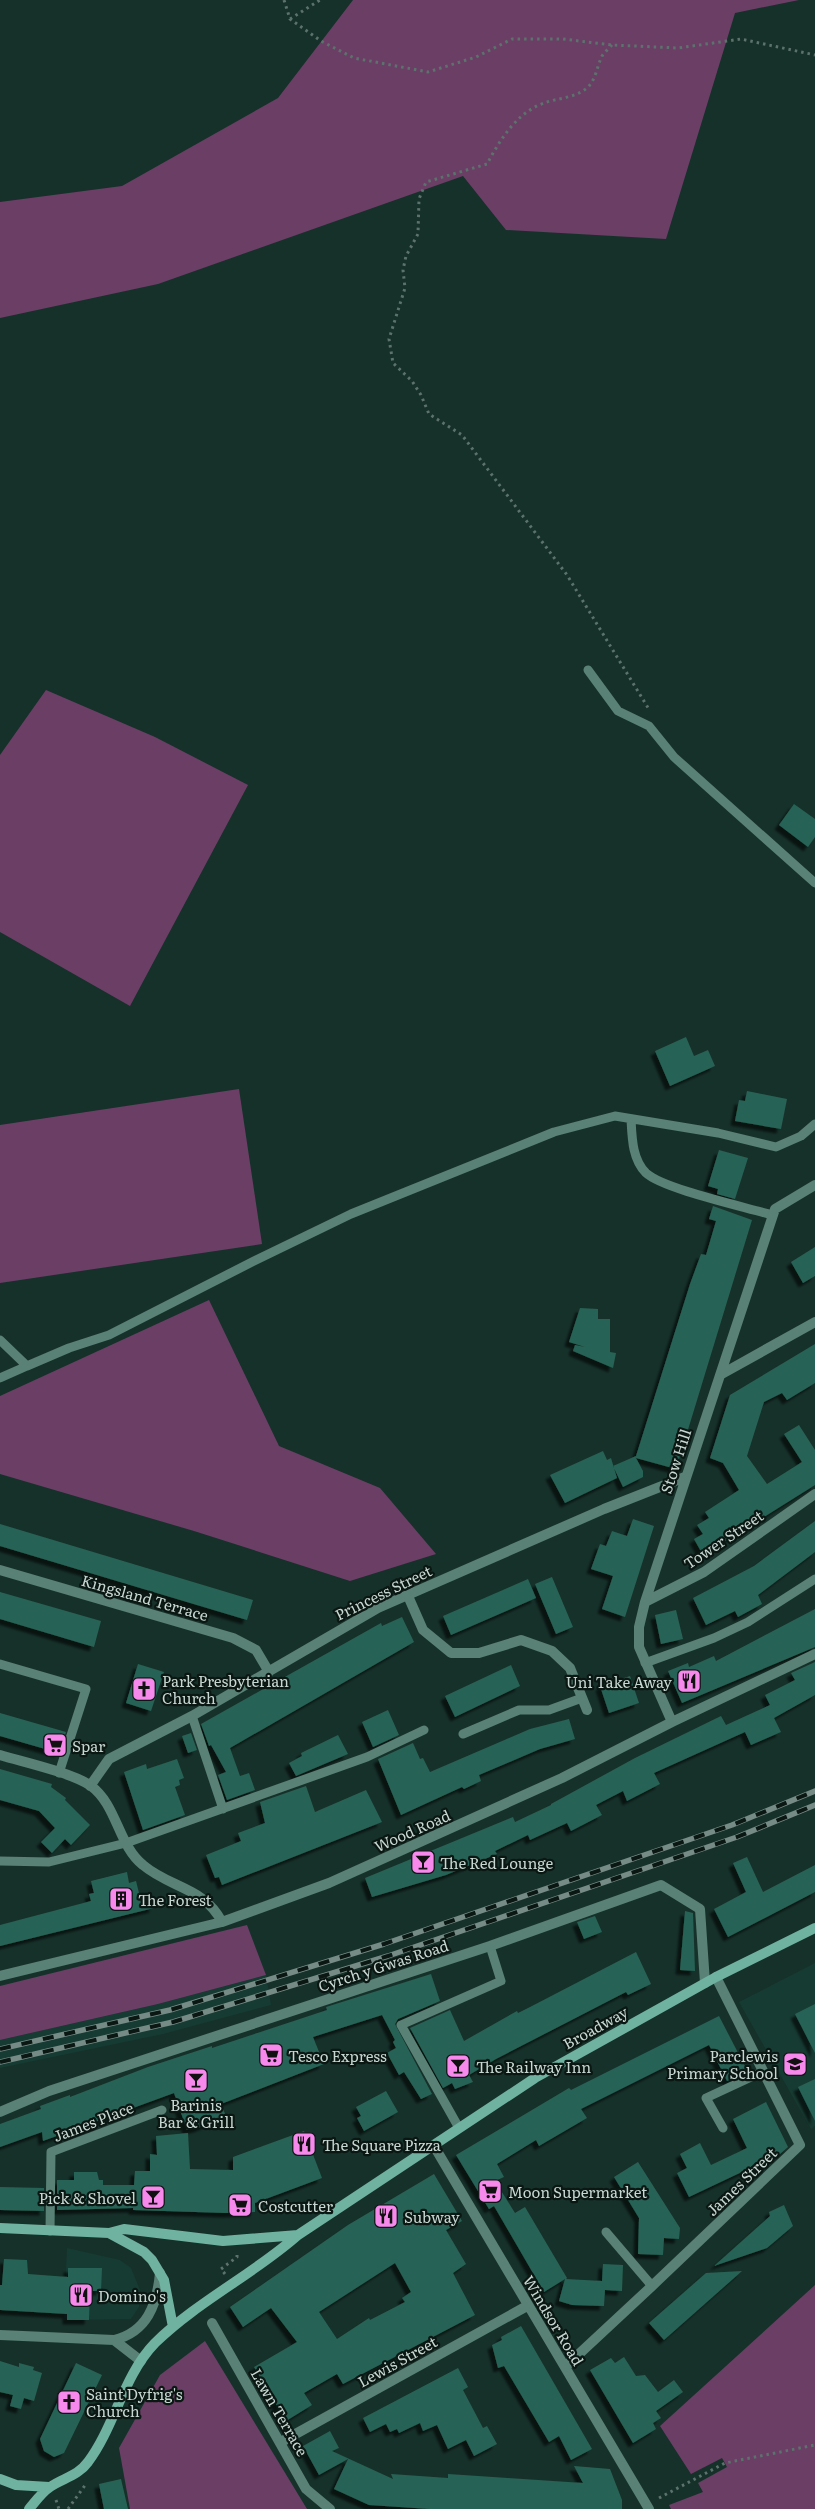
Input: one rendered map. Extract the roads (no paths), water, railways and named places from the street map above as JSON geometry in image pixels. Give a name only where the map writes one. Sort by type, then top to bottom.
[{"type":"main road","name":"Broadway","points":[[49,2487],[69,2478],[86,2464],[102,2440],[118,2403],[140,2361],[173,2326],[298,2235],[535,2078],[716,1977],[815,1928]]},
{"type":"main road","points":[[0,2228],[109,2234],[124,2229],[223,2241],[298,2235]]},
{"type":"main road","points":[[109,2234],[144,2252],[152,2260],[160,2273],[169,2298],[173,2326]]},
{"type":"main road","points":[[0,2479],[16,2485],[49,2487]]},
{"type":"main road","points":[[29,2509],[49,2487]]},
{"type":"street","points":[[774,1212],[815,1185]]},
{"type":"street","name":"Stow Hill","points":[[672,1722],[639,1647],[639,1626],[685,1477],[774,1212]]},
{"type":"street","points":[[720,1375],[815,1322]]},
{"type":"street","name":"Princess Street","points":[[90,1786],[109,1759],[192,1716],[378,1608],[604,1508],[685,1477]]},
{"type":"street","name":"Tower Street","points":[[645,1602],[704,1572],[815,1494]]},
{"type":"street","name":"Kingsland Terrace","points":[[0,1570],[233,1638],[256,1650],[269,1672]]},
{"type":"street","points":[[408,1596],[423,1630],[451,1653],[479,1653],[521,1640],[552,1651],[570,1668],[587,1710]]},
{"type":"street","name":"Wood Road","points":[[0,1976],[222,1922],[338,1880],[562,1778],[672,1722],[815,1654]]},
{"type":"street","points":[[0,1755],[59,1773],[90,1786],[104,1800],[126,1843],[142,1865],[165,1880],[208,1901],[222,1922]]},
{"type":"street","name":"Cyrch y Gwas Road","points":[[0,2112],[50,2091],[490,1946],[661,1885],[700,1909],[705,1983]]},
{"type":"street","name":"James Street","points":[[565,2366],[800,2145],[716,1977]]},
{"type":"street","name":"Windsor Road","points":[[434,2146],[527,2306],[565,2366],[648,2507]]},
{"type":"street","points":[[0,2335],[114,2340],[129,2336],[149,2315],[159,2286],[160,2273]]},
{"type":"street","name":"Lewis Street","points":[[281,2442],[527,2306]]},
{"type":"street","name":"Lawn Terrace","points":[[212,2323],[306,2489],[330,2509]]},
{"type":"street","points":[[114,2340],[140,2361]]},
{"type":"lane","points":[[588,670],[618,711],[649,726],[674,757],[815,883]]},
{"type":"lane","points":[[0,1378],[69,1348],[110,1335],[254,1260],[351,1214],[554,1132],[615,1116],[718,1132],[776,1147],[801,1136],[815,1124]]},
{"type":"lane","points":[[631,1119],[632,1141],[637,1160],[646,1173],[664,1184],[774,1212]]},
{"type":"lane","points":[[0,1340],[27,1366]]},
{"type":"lane","points":[[645,1662],[714,1638],[748,1622],[815,1579]]},
{"type":"lane","points":[[0,1664],[86,1690],[59,1773]]},
{"type":"lane","points":[[463,1734],[519,1710],[549,1710],[582,1698]]},
{"type":"lane","points":[[192,1716],[223,1809]]},
{"type":"lane","points":[[0,1861],[49,1862],[126,1843],[367,1757],[424,1730]]},
{"type":"lane","points":[[459,2128],[401,2025],[501,1981],[490,1946]]},
{"type":"lane","points":[[723,2128],[706,2098],[762,2072]]},
{"type":"lane","name":"James Place","points":[[50,2231],[51,2152],[162,2110]]},
{"type":"lane","points":[[606,2232],[652,2286]]},
{"type":"railway","points":[[0,2049],[170,2010],[384,1944],[732,1825],[815,1791]]},
{"type":"railway","points":[[0,2062],[173,2022],[388,1956],[737,1837],[815,1805]]},
{"type":"place","name":"Uni Take Away","points":[[689,1681]]},
{"type":"place","name":"Park Presbyterian Church","points":[[144,1689]]},
{"type":"place","name":"Spar","points":[[55,1745]]},
{"type":"place","name":"The Red Lounge","points":[[423,1862]]},
{"type":"place","name":"The Forest","points":[[121,1899]]},
{"type":"place","name":"Tesco Express","points":[[271,2055]]},
{"type":"place","name":"Parclewis Primary School","points":[[795,2064]]},
{"type":"place","name":"The Railway Inn","points":[[458,2066]]},
{"type":"place","name":"Barinis Bar & Grill","points":[[196,2080]]},
{"type":"place","name":"The Square Pizza","points":[[304,2144]]},
{"type":"place","name":"Moon Supermarket","points":[[490,2191]]},
{"type":"place","name":"Pick & Shovel","points":[[153,2197]]},
{"type":"place","name":"Costcutter","points":[[240,2205]]},
{"type":"place","name":"Subway","points":[[386,2216]]},
{"type":"place","name":"Domino's","points":[[81,2295]]},
{"type":"place","name":"Saint Dyfrig's Church","points":[[69,2402]]}]
